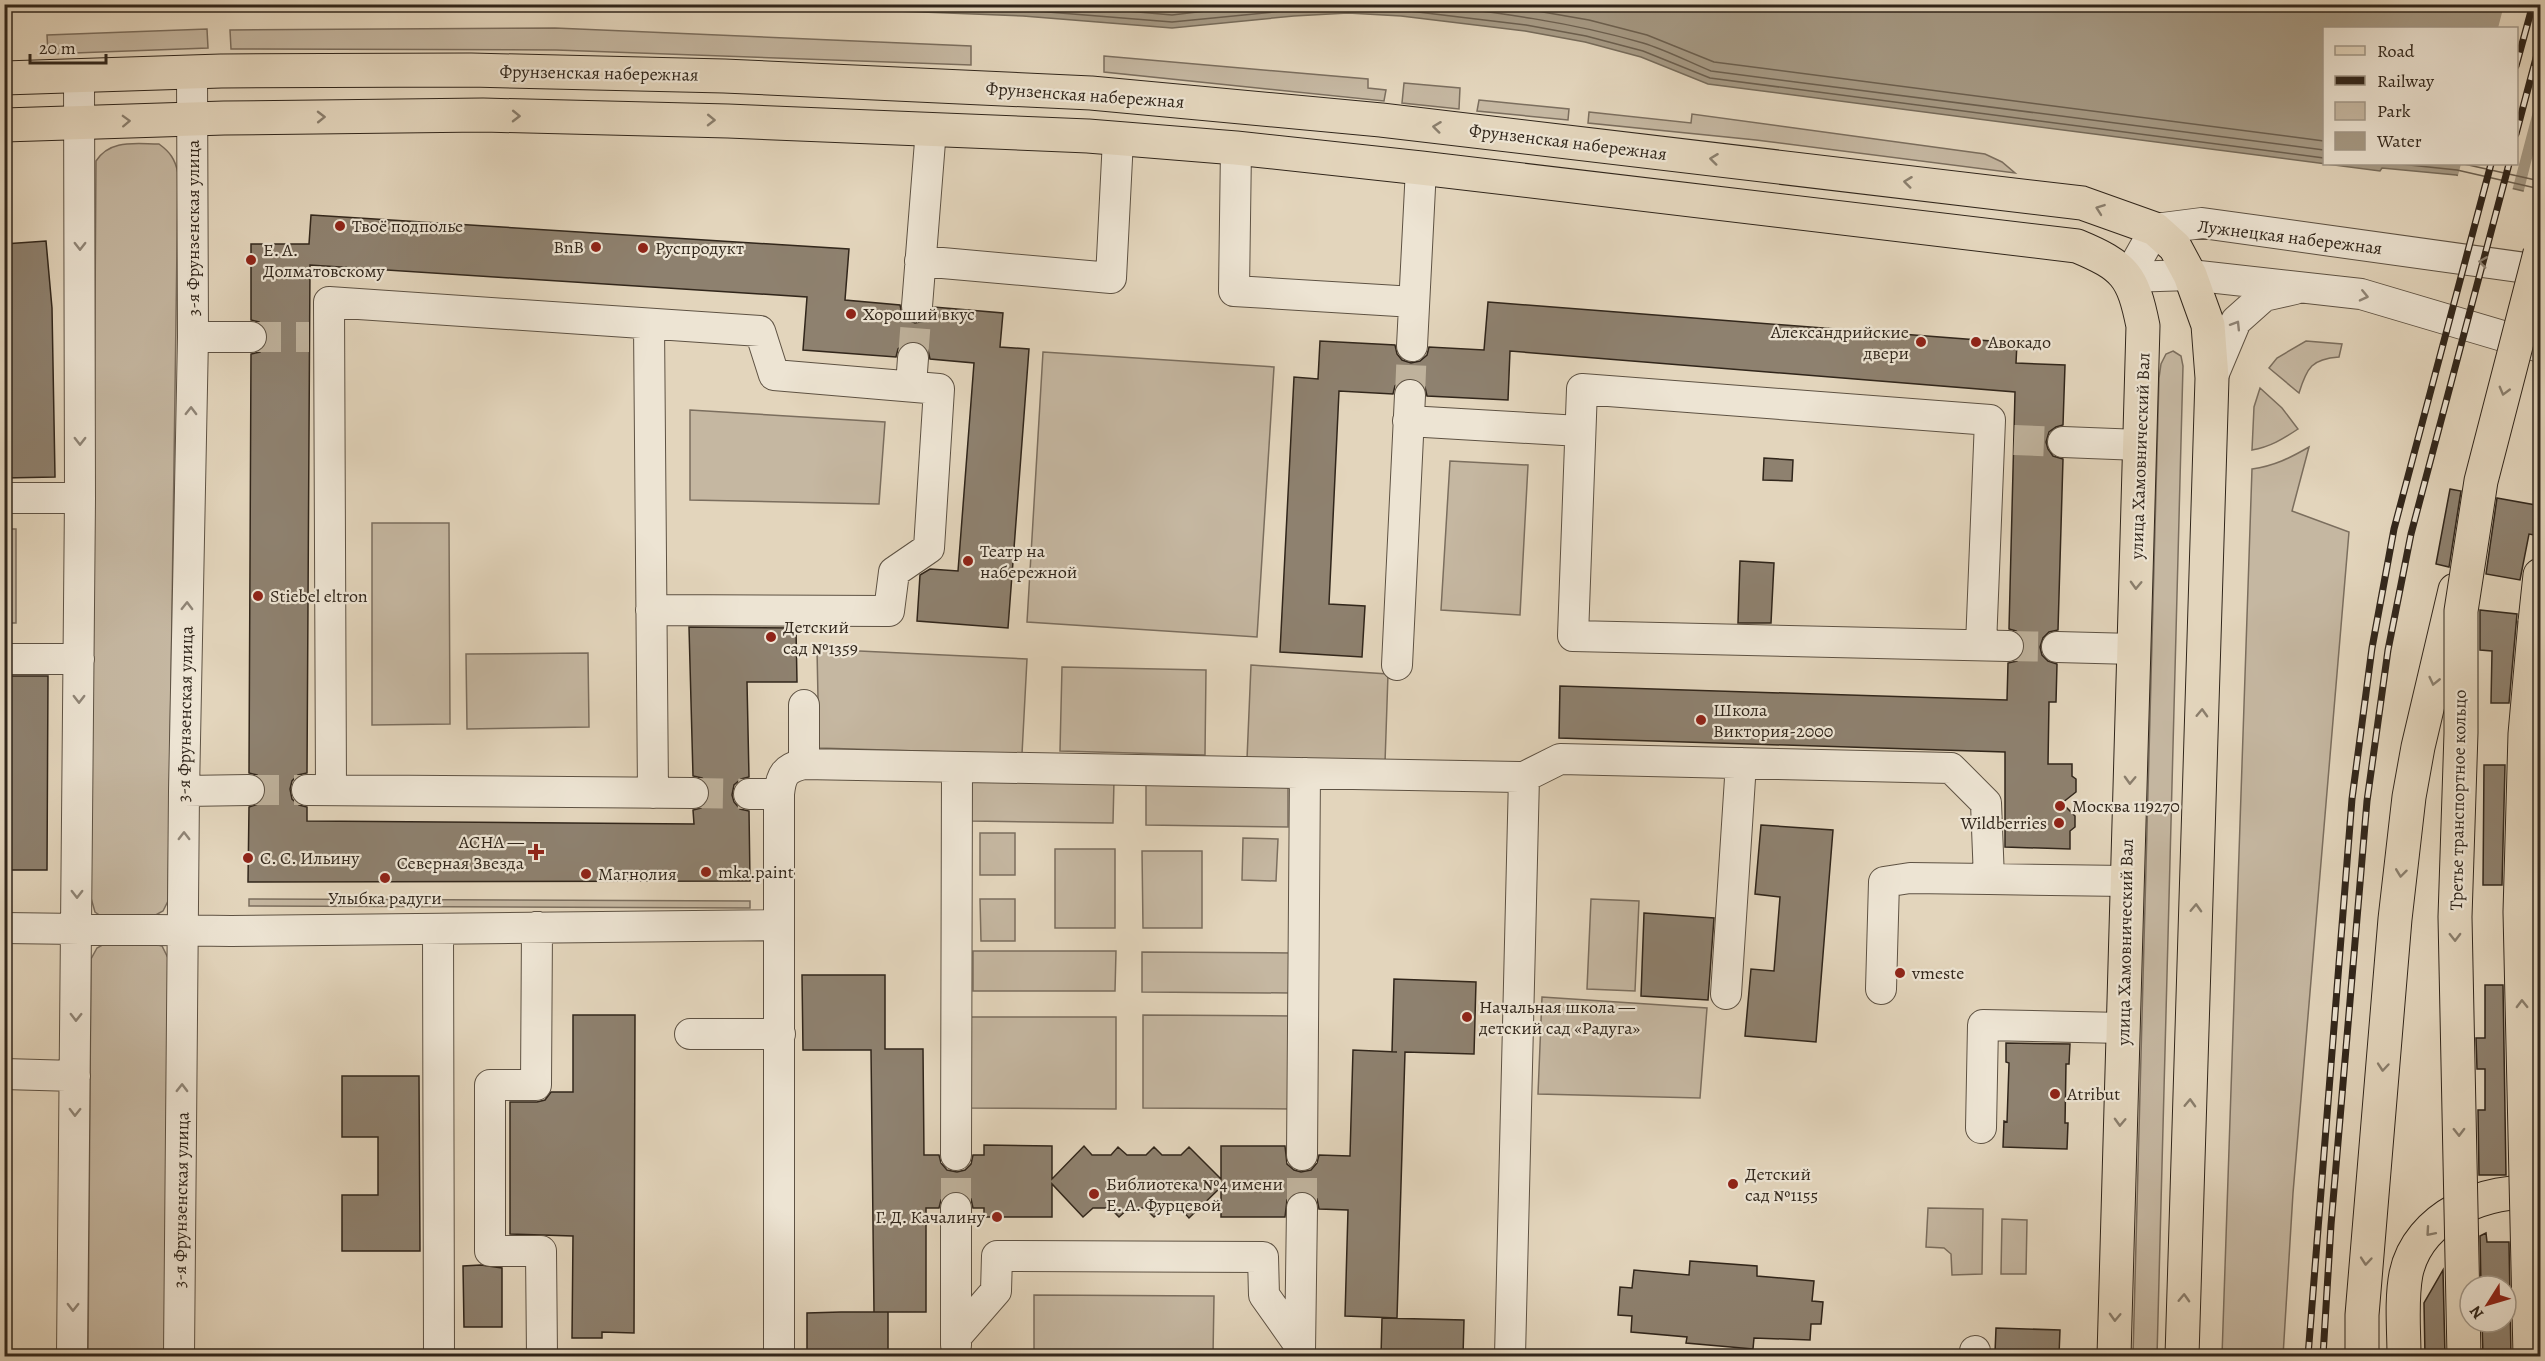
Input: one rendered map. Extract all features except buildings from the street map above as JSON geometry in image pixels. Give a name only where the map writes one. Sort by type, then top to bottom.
[{"type":"main road","name":"Фрунзенская набережная","points":[[4,78],[192,72],[483,70],[724,76],[1091,93],[1381,120],[2082,203],[2155,229]]},
{"type":"main road","points":[[4,125],[194,119],[483,115],[728,120],[1118,139],[1236,148],[1421,168],[2077,246],[2106,258],[2128,277]]},
{"type":"main road","points":[[2155,229],[2175,247],[2190,275],[2208,325],[2212,378],[2182,1356]]},
{"type":"main road","name":"Третье транспортное кольцо","points":[[2464,1356],[2455,917],[2461,733],[2461,611],[2481,481],[2541,253]]},
{"type":"main road","name":"улица Хамовнический Вал","points":[[2114,1356],[2143,326],[2138,297],[2128,277]]},
{"type":"main road","points":[[2362,1356],[2362,1316],[2394,931],[2409,797],[2418,747],[2481,481]]},
{"type":"main road","points":[[2530,1356],[2520,912],[2524,734],[2541,575]]},
{"type":"main road","points":[[2535,622],[2541,681]]},
{"type":"main road","points":[[2404,1356],[2407,1272],[2417,1249],[2431,1229],[2449,1215],[2474,1202],[2500,1194],[2541,1193]]},
{"type":"street","name":"3-я Фрунзенская улица","points":[[179,1356],[184,791],[193,337],[194,119],[192,72]]},
{"type":"street","points":[[72,1356],[80,498],[78,75]]},
{"type":"street","points":[[917,306],[931,129]]},
{"type":"street","points":[[920,261],[1111,278],[1118,139]]},
{"type":"street","points":[[1236,148],[1234,291],[1414,302]]},
{"type":"street","points":[[1412,346],[1421,168]]},
{"type":"street","name":"Лужнецкая набережная","points":[[2155,229],[2202,223],[2541,270]]},
{"type":"street","points":[[2128,277],[2155,229]]},
{"type":"street","points":[[2128,277],[2190,275],[2306,286],[2361,294],[2541,347]]},
{"type":"street","points":[[2212,378],[2236,321],[2264,296],[2306,286]]},
{"type":"street","points":[[651,610],[890,611],[894,572],[929,548],[939,388],[912,372],[774,375],[760,331],[329,302],[319,337],[319,790],[693,793]]},
{"type":"street","points":[[649,324],[653,793]]},
{"type":"street","points":[[193,337],[251,337]]},
{"type":"street","points":[[1582,389],[1990,420],[2002,440],[1995,646],[1573,636],[1580,431],[1582,389]]},
{"type":"street","points":[[1397,666],[1409,408],[1580,431]]},
{"type":"street","points":[[2063,442],[2140,446]]},
{"type":"street","points":[[4,498],[80,498]]},
{"type":"street","points":[[2057,647],[2134,649]]},
{"type":"street","points":[[4,659],[79,659]]},
{"type":"street","points":[[804,705],[804,764]]},
{"type":"street","points":[[779,1356],[778,794],[780,778],[790,767],[804,764],[1524,777],[1560,759],[1951,768],[1986,803],[1989,879]]},
{"type":"street","points":[[1726,994],[1741,763]]},
{"type":"street","points":[[956,1155],[957,767]]},
{"type":"street","points":[[1302,1155],[1305,773]]},
{"type":"street","points":[[1510,1356],[1524,777]]},
{"type":"street","points":[[184,791],[249,790]]},
{"type":"street","points":[[749,794],[778,794]]},
{"type":"street","points":[[1881,990],[1884,882],[1910,878],[2126,881]]},
{"type":"street","points":[[4,928],[183,931],[779,925]]},
{"type":"street","points":[[537,927],[536,1085],[490,1085],[490,1251],[541,1251],[542,1356]]},
{"type":"street","points":[[438,928],[439,1356]]},
{"type":"street","points":[[1981,1128],[1983,1025],[2123,1028]]},
{"type":"street","points":[[690,1034],[780,1034]]},
{"type":"street","points":[[4,1074],[75,1076]]},
{"type":"street","points":[[956,1208],[956,1347]]},
{"type":"street","points":[[1300,1351],[1302,1208]]},
{"type":"street","points":[[956,1347],[996,1291],[997,1256],[1263,1257],[1264,1295],[1300,1351]]},
{"type":"green space","points":[[555,28],[971,46],[971,65],[556,50],[231,49],[230,30]]},
{"type":"green space","points":[[207,29],[208,48],[48,54],[47,35]]},
{"type":"green space","points":[[1104,56],[1368,79],[1368,88],[1386,90],[1384,101],[1104,72]]},
{"type":"green space","points":[[1404,83],[1460,88],[1459,109],[1402,103]]},
{"type":"green space","points":[[1479,100],[1569,109],[1568,120],[1477,111]]},
{"type":"green space","points":[[1589,112],[1691,123],[1692,114],[1985,154],[2002,162],[2015,173],[1756,140],[1588,123]]},
{"type":"green space","points":[[159,144],[172,156],[178,173],[168,901],[163,911],[152,917],[104,918],[95,912],[91,898],[96,161],[108,149],[116,146]]},
{"type":"green space","points":[[2306,341],[2342,344],[2339,357],[2322,360],[2312,366],[2299,393],[2269,368],[2277,358]]},
{"type":"green space","points":[[2173,351],[2181,356],[2183,366],[2157,1356],[2133,1356],[2159,378],[2161,364],[2166,354]]},
{"type":"green space","points":[[1043,352],[1274,367],[1257,637],[1027,622]]},
{"type":"green space","points":[[2260,388],[2282,408],[2298,429],[2276,442],[2252,450],[2254,407]]},
{"type":"green space","points":[[690,410],[885,422],[879,504],[690,500]]},
{"type":"green space","points":[[2309,447],[2292,511],[2349,532],[2293,1193],[2283,1356],[2222,1356],[2252,469],[2282,461]]},
{"type":"green space","points":[[1450,461],[1528,465],[1520,615],[1441,610]]},
{"type":"green space","points":[[372,523],[449,523],[450,724],[372,725]]},
{"type":"green space","points":[[5,529],[16,529],[16,623],[5,623]]},
{"type":"green space","points":[[817,649],[1027,659],[1022,754],[819,748]]},
{"type":"green space","points":[[588,653],[589,727],[467,729],[466,654]]},
{"type":"green space","points":[[1251,665],[1388,674],[1385,763],[1247,759]]},
{"type":"green space","points":[[1062,667],[1206,670],[1205,755],[1060,751]]},
{"type":"green space","points":[[972,778],[1114,780],[1113,823],[971,821]]},
{"type":"green space","points":[[1146,782],[1288,784],[1288,827],[1146,825]]},
{"type":"green space","points":[[980,833],[1015,833],[1015,875],[980,875]]},
{"type":"green space","points":[[1243,838],[1278,839],[1276,881],[1242,880]]},
{"type":"green space","points":[[1055,849],[1115,849],[1115,928],[1055,928]]},
{"type":"green space","points":[[1142,851],[1202,851],[1202,928],[1143,928]]},
{"type":"green space","points":[[249,899],[750,901],[750,908],[249,906]]},
{"type":"green space","points":[[980,899],[1015,899],[1015,941],[981,941]]},
{"type":"green space","points":[[1591,899],[1639,901],[1635,991],[1587,989]]},
{"type":"green space","points":[[106,943],[150,943],[162,946],[168,958],[166,1356],[88,1356],[91,959],[97,948]]},
{"type":"green space","points":[[973,951],[1116,951],[1115,991],[973,991]]},
{"type":"green space","points":[[1142,952],[1291,953],[1290,993],[1142,992]]},
{"type":"green space","points":[[1542,997],[1707,1008],[1700,1098],[1538,1094]]},
{"type":"green space","points":[[1143,1015],[1291,1016],[1291,1109],[1143,1108]]},
{"type":"green space","points":[[970,1017],[1116,1017],[1116,1109],[970,1108]]},
{"type":"green space","points":[[1928,1208],[1983,1209],[1982,1274],[1952,1275],[1951,1254],[1944,1248],[1926,1247]]},
{"type":"green space","points":[[2002,1219],[2027,1220],[2026,1274],[2001,1274]]},
{"type":"green space","points":[[1034,1295],[1214,1296],[1213,1356],[1034,1356]]},
{"type":"water","points":[[746,5],[2540,5],[2540,195],[2456,175],[2382,168],[2380,171],[2334,165],[2518,165],[2518,27],[2323,27],[2323,164],[1708,84],[1641,57],[1585,42],[1525,31],[1401,16],[1348,13],[1172,28],[1023,16]]},
{"type":"pier","points":[[2504,5],[2540,5],[2540,85],[2512,191],[2457,179],[2461,165],[2518,165],[2518,27],[2498,27]]},
{"type":"pier","points":[[2540,127],[2540,198],[2523,194]]},
{"type":"tunnel","points":[[913,358],[917,306]]},
{"type":"tunnel","points":[[251,337],[309,337]]},
{"type":"tunnel","points":[[1410,395],[1412,346]]},
{"type":"tunnel","points":[[2014,440],[2063,442]]},
{"type":"tunnel","points":[[2008,646],[2057,647]]},
{"type":"tunnel","points":[[249,790],[307,790]]},
{"type":"tunnel","points":[[693,793],[749,794]]},
{"type":"tunnel","points":[[956,1155],[956,1208]]},
{"type":"tunnel","points":[[1302,1155],[1302,1208]]},
{"type":"railway","points":[[2518,59],[2533,4]]},
{"type":"railway","points":[[2518,126],[2540,43]]},
{"type":"railway","points":[[2308,1356],[2352,799],[2372,648],[2394,529],[2491,165]]},
{"type":"railway","points":[[2323,1356],[2331,1225],[2367,801],[2388,650],[2411,534],[2509,165]]},
{"type":"place","name":"Твоё подполье","points":[[340,226]]},
{"type":"place","name":"BnB","points":[[596,247]]},
{"type":"place","name":"Руспродукт","points":[[643,248]]},
{"type":"place","name":"Е. А. Долматовскому","points":[[251,260]]},
{"type":"place","name":"Хороший вкус","points":[[851,314]]},
{"type":"place","name":"Александрийские двери","points":[[1921,342]]},
{"type":"place","name":"Авокадо","points":[[1976,342]]},
{"type":"place","name":"Театр на набережной","points":[[968,561]]},
{"type":"place","name":"Stiebel eltron","points":[[258,596]]},
{"type":"place","name":"Детский сад №1359","points":[[771,637]]},
{"type":"place","name":"Школа Виктория-2000","points":[[1701,720]]},
{"type":"place","name":"Москва 119270","points":[[2060,806]]},
{"type":"place","name":"Wildberries","points":[[2059,823]]},
{"type":"place","name":"АСНА — Северная Звезда","points":[[536,852]]},
{"type":"place","name":"С. С. Ильину","points":[[248,858]]},
{"type":"place","name":"mka.paint","points":[[706,872]]},
{"type":"place","name":"Магнолия","points":[[586,874]]},
{"type":"place","name":"Улыбка радуги","points":[[385,878]]},
{"type":"place","name":"vmeste","points":[[1900,973]]},
{"type":"place","name":"Начальная школа — детский сад «Радуга»","points":[[1467,1017]]},
{"type":"place","name":"Atribut","points":[[2055,1094]]},
{"type":"place","name":"Детский сад №1155","points":[[1733,1184]]},
{"type":"place","name":"Библиотека №4 имени Е. А. Фурцевой","points":[[1094,1194]]},
{"type":"place","name":"Г. Д. Качалину","points":[[997,1217]]}]
